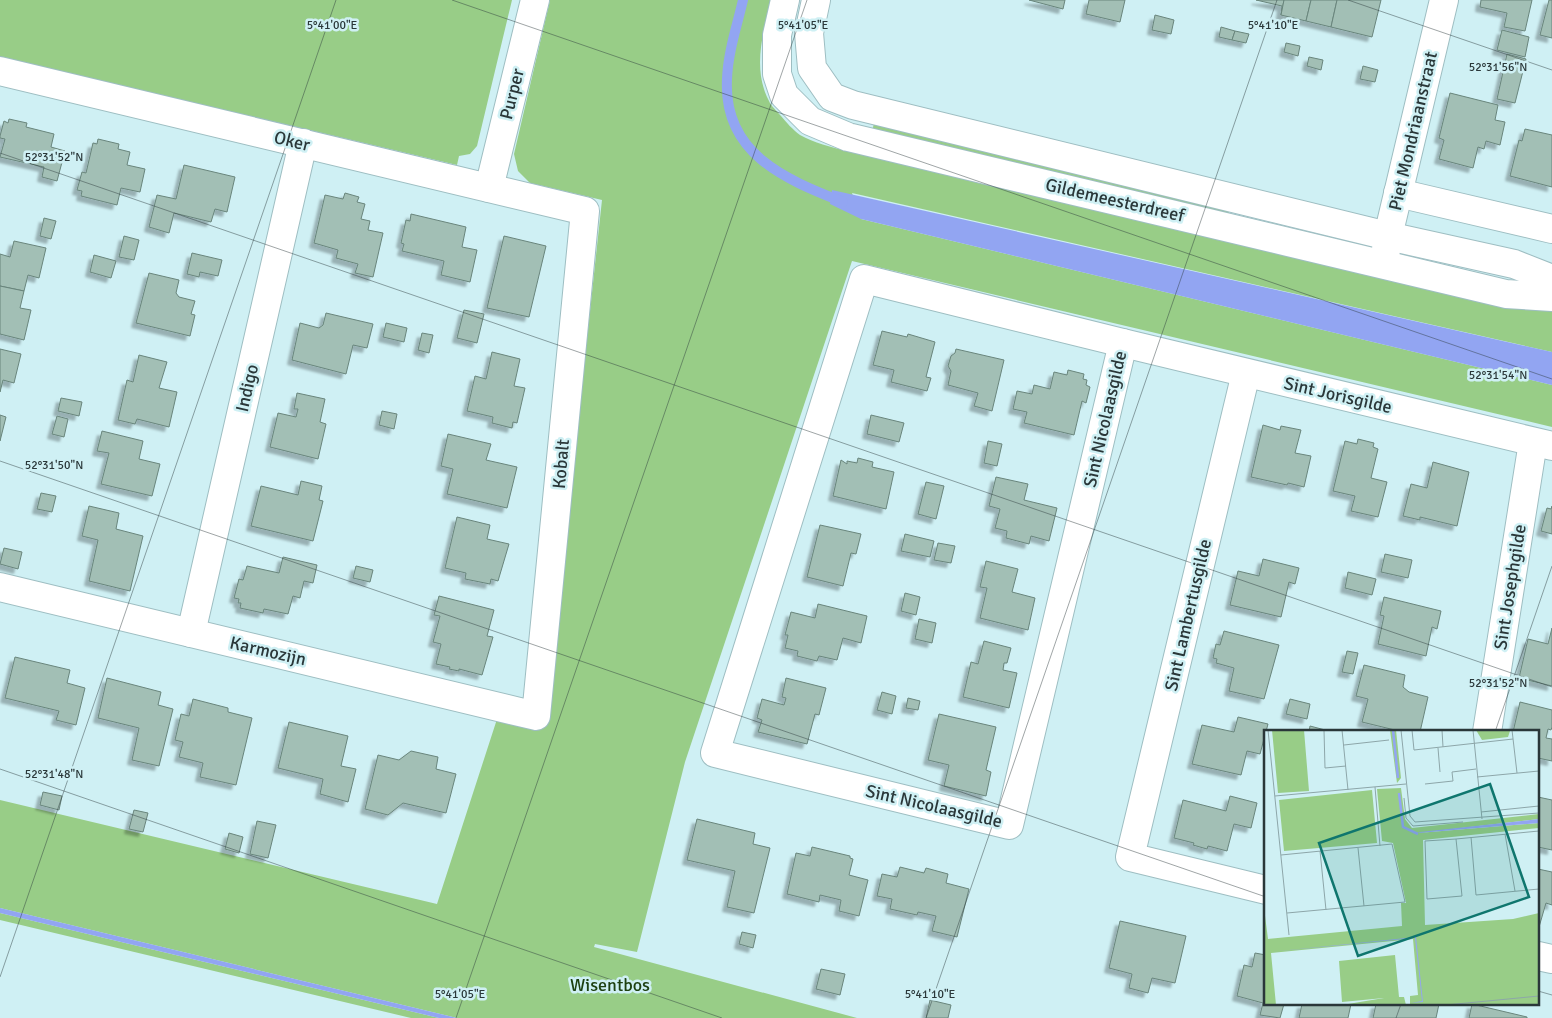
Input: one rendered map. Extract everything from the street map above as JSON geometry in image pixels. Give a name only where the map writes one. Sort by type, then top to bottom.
[{"type":"street","name":"Purper","points":[[489,188],[534,0]]},
{"type":"street","name":"Gildemeesterdreef","points":[[785,0],[778,35],[777,74],[784,95],[810,121],[848,137],[1384,263],[1506,294],[1552,297]]},
{"type":"street","name":"Gildemeesterdreef","points":[[816,0],[809,33],[812,68],[832,97],[853,105],[1388,236],[1514,264],[1552,278]]},
{"type":"street","name":"Piet Mondriaanstraat","points":[[1384,263],[1388,236],[1444,0]]},
{"type":"street","name":"Oker","points":[[0,71],[585,211]]},
{"type":"street","name":"Indigo","points":[[190,633],[303,143]]},
{"type":"street","points":[[1398,193],[1552,229]]},
{"type":"street","name":"Kobalt","points":[[536,716],[585,211]]},
{"type":"street","name":"Sint Nicolaasgilde","points":[[864,279],[1123,343],[1009,825],[714,753],[864,279]]},
{"type":"street","name":"Sint Jorisgilde","points":[[1123,343],[1542,444]]},
{"type":"street","name":"Sint Lambertusgilde","points":[[1246,373],[1130,857],[1264,890]]},
{"type":"street","name":"Sint Josephgilde","points":[[1487,730],[1542,444]]},
{"type":"street","name":"Karmozijn","points":[[0,587],[536,716]]},
{"type":"green space","points":[[0,0],[512,0],[477,146],[470,154],[459,156],[457,165],[0,57]]},
{"type":"green space","name":"Wisentbos","points":[[550,0],[771,0],[762,38],[760,64],[764,89],[771,105],[787,123],[800,135],[811,140],[847,151],[849,145],[1552,308],[1552,352],[852,193],[861,219],[1552,385],[1552,427],[852,261],[685,762],[637,952],[595,944],[594,947],[857,1018],[457,1018],[0,908],[0,800],[437,904],[498,716],[545,727],[602,200],[530,183],[518,171],[514,154]]},
{"type":"green space","points":[[874,123],[1230,207],[1228,216],[872,132]]},
{"type":"green space","points":[[0,913],[439,1018],[411,1018],[0,920]]},
{"type":"water","points":[[832,190],[1552,352],[1552,385],[861,219],[830,204]]},
{"type":"water","points":[[0,908],[457,1018],[439,1018],[0,913]]},
{"type":"building","points":[[1029,0],[1065,0],[1063,9]]},
{"type":"building","points":[[1089,0],[1125,0],[1120,22],[1086,14]]},
{"type":"building","points":[[1256,0],[1284,0],[1281,15],[1282,6]]},
{"type":"building","points":[[1284,0],[1311,0],[1306,21],[1281,15]]},
{"type":"building","points":[[1311,0],[1337,0],[1331,27],[1306,21]]},
{"type":"building","points":[[1337,0],[1381,0],[1372,37],[1331,27]]},
{"type":"building","points":[[1481,0],[1532,0],[1525,31],[1504,27],[1507,13],[1480,7]]},
{"type":"building","points":[[1549,0],[1552,0],[1552,38],[1540,35]]},
{"type":"building","points":[[1155,15],[1174,20],[1171,34],[1152,30]]},
{"type":"building","points":[[1221,27],[1235,31],[1232,40],[1219,37]]},
{"type":"building","points":[[1502,30],[1529,37],[1525,57],[1497,50]]},
{"type":"building","points":[[1235,31],[1249,34],[1246,43],[1232,40]]},
{"type":"building","points":[[1286,43],[1300,46],[1298,56],[1284,52]]},
{"type":"building","points":[[1507,54],[1526,59],[1515,103],[1497,99]]},
{"type":"building","points":[[1309,57],[1323,60],[1321,70],[1307,66]]},
{"type":"building","points":[[1363,66],[1378,70],[1375,82],[1360,79]]},
{"type":"building","points":[[1450,93],[1498,105],[1495,120],[1505,122],[1500,145],[1486,141],[1484,149],[1478,147],[1473,168],[1439,159],[1444,140],[1439,138]]},
{"type":"building","points":[[9,119],[27,123],[26,127],[54,134],[51,147],[65,151],[57,181],[42,177],[44,167],[0,157],[5,139],[0,138],[0,136],[4,121],[8,123]]},
{"type":"building","points":[[1525,129],[1552,135],[1552,187],[1510,176],[1519,140],[1522,141]]},
{"type":"building","points":[[98,139],[119,144],[118,149],[130,152],[127,165],[145,169],[140,192],[121,188],[117,205],[81,196],[82,191],[77,190],[82,172],[86,173],[93,143],[97,144]]},
{"type":"building","points":[[184,165],[235,177],[227,212],[215,209],[211,222],[174,213],[169,233],[149,227],[157,195],[176,199]]},
{"type":"building","points":[[345,193],[359,197],[357,202],[365,204],[361,219],[370,221],[368,230],[383,233],[373,277],[355,273],[358,264],[336,258],[338,250],[314,243],[325,195],[343,199]]},
{"type":"building","points":[[411,214],[466,227],[462,247],[477,250],[470,282],[441,275],[444,261],[402,251],[404,244],[401,243],[406,220],[410,221]]},
{"type":"building","points":[[44,218],[56,221],[51,239],[40,236]]},
{"type":"building","points":[[124,236],[139,240],[134,260],[119,257]]},
{"type":"building","points":[[504,236],[546,246],[529,317],[487,308]]},
{"type":"building","points":[[14,241],[46,248],[39,278],[28,275],[24,291],[0,286],[0,254],[10,257]]},
{"type":"building","points":[[192,253],[222,260],[218,276],[200,272],[199,277],[187,274]]},
{"type":"building","points":[[94,255],[116,261],[111,278],[90,272]]},
{"type":"building","points":[[149,273],[179,280],[176,293],[179,297],[195,301],[191,314],[195,315],[190,336],[136,323]]},
{"type":"building","points":[[0,286],[24,291],[20,308],[31,310],[24,340],[0,334]]},
{"type":"building","points":[[464,310],[484,314],[477,343],[457,338]]},
{"type":"building","points":[[326,313],[373,324],[367,348],[353,345],[346,374],[292,360],[300,323],[319,328],[323,325]]},
{"type":"building","points":[[386,323],[407,328],[404,342],[383,337]]},
{"type":"building","points":[[882,331],[907,337],[908,334],[935,342],[926,377],[931,378],[927,391],[891,382],[894,370],[873,365]]},
{"type":"building","points":[[422,333],[433,335],[429,353],[418,350]]},
{"type":"building","points":[[0,349],[21,354],[14,383],[3,380],[0,392]]},
{"type":"building","points":[[956,349],[1004,360],[992,411],[974,406],[978,393],[948,385],[951,371],[948,366],[951,356],[955,353]]},
{"type":"building","points":[[492,352],[520,359],[514,386],[525,388],[517,423],[513,422],[512,428],[492,423],[493,417],[467,411],[475,376],[486,379]]},
{"type":"building","points":[[139,355],[167,362],[159,388],[177,392],[169,427],[137,419],[135,424],[118,420],[127,380],[133,382]]},
{"type":"building","points":[[1068,370],[1084,374],[1083,379],[1087,380],[1086,385],[1090,387],[1086,403],[1082,401],[1074,435],[1024,423],[1027,412],[1013,409],[1017,391],[1032,394],[1034,385],[1050,389],[1054,372],[1067,375]]},
{"type":"building","points":[[297,393],[325,399],[320,422],[326,424],[318,459],[270,447],[278,413],[296,417],[298,409],[294,409]]},
{"type":"building","points":[[61,398],[82,402],[79,416],[58,411]]},
{"type":"building","points":[[382,411],[397,414],[394,429],[379,425]]},
{"type":"building","points":[[0,415],[6,417],[0,441]]},
{"type":"building","points":[[871,415],[904,423],[899,442],[867,434]]},
{"type":"building","points":[[57,416],[68,419],[64,437],[52,434]]},
{"type":"building","points":[[1263,425],[1280,430],[1281,426],[1301,430],[1295,453],[1311,456],[1304,487],[1251,477]]},
{"type":"building","points":[[102,431],[143,441],[139,459],[160,464],[152,496],[101,484],[109,453],[97,451]]},
{"type":"building","points":[[448,434],[491,444],[486,460],[517,467],[507,508],[447,494],[453,469],[441,466]]},
{"type":"building","points":[[1358,439],[1374,443],[1373,447],[1378,449],[1371,478],[1387,482],[1378,517],[1351,511],[1355,496],[1333,491],[1345,441],[1357,444]]},
{"type":"building","points":[[988,441],[1002,444],[997,466],[984,463]]},
{"type":"building","points":[[858,458],[873,462],[872,467],[894,472],[886,509],[833,496],[841,460],[847,464],[847,461],[857,463]]},
{"type":"building","points":[[1433,462],[1469,472],[1457,526],[1420,517],[1420,520],[1403,516],[1411,484],[1427,488]]},
{"type":"building","points":[[996,477],[1028,484],[1024,500],[1057,508],[1049,541],[1031,536],[1029,544],[1006,538],[1007,531],[995,528],[1000,509],[989,506]]},
{"type":"building","points":[[301,481],[322,486],[319,500],[323,501],[313,541],[251,526],[261,486],[298,495]]},
{"type":"building","points":[[926,482],[944,486],[936,519],[918,514]]},
{"type":"building","points":[[41,493],[56,496],[52,512],[37,509]]},
{"type":"building","points":[[89,506],[119,513],[116,529],[143,536],[130,591],[89,581],[98,540],[82,536]]},
{"type":"building","points":[[1552,506],[1552,534],[1541,531],[1547,508],[1551,509]]},
{"type":"building","points":[[457,517],[490,525],[487,539],[509,544],[498,581],[491,579],[490,584],[465,579],[466,573],[445,568]]},
{"type":"building","points":[[820,525],[861,534],[856,554],[851,553],[843,586],[807,577]]},
{"type":"building","points":[[905,534],[934,541],[930,557],[901,551]]},
{"type":"building","points":[[938,543],[955,546],[951,563],[934,560]]},
{"type":"building","points":[[4,548],[22,552],[18,569],[0,564]]},
{"type":"building","points":[[1385,554],[1412,560],[1408,578],[1381,572]]},
{"type":"building","points":[[283,557],[317,565],[313,583],[304,581],[300,598],[293,596],[288,614],[264,609],[263,613],[240,608],[241,603],[238,603],[239,599],[234,598],[239,579],[243,580],[247,566],[279,573]]},
{"type":"building","points":[[1263,559],[1299,568],[1295,584],[1289,582],[1281,617],[1230,605],[1238,571],[1259,576]]},
{"type":"building","points":[[986,561],[1018,569],[1012,592],[1035,598],[1028,630],[980,618],[987,588],[980,587]]},
{"type":"building","points":[[356,566],[373,570],[370,582],[353,578]]},
{"type":"building","points":[[1348,572],[1376,579],[1372,595],[1345,588]]},
{"type":"building","points":[[905,593],[920,597],[916,615],[901,611]]},
{"type":"building","points":[[439,596],[494,610],[487,636],[493,637],[482,675],[459,669],[459,671],[449,669],[450,667],[436,664],[441,644],[433,642],[440,616],[434,615]]},
{"type":"building","points":[[1384,597],[1441,611],[1437,629],[1432,627],[1426,656],[1378,644],[1384,616],[1380,615]]},
{"type":"building","points":[[818,604],[867,616],[861,643],[843,638],[837,660],[819,656],[817,661],[797,656],[798,651],[785,648],[788,635],[785,635],[791,612],[815,618]]},
{"type":"building","points":[[919,619],[936,623],[932,643],[915,639]]},
{"type":"building","points":[[1552,628],[1552,686],[1519,678],[1528,639],[1548,644]]},
{"type":"building","points":[[1224,631],[1279,645],[1264,699],[1229,691],[1234,668],[1216,663],[1217,659],[1213,658],[1216,644],[1220,645]]},
{"type":"building","points":[[984,641],[1011,648],[1003,670],[1017,673],[1009,708],[963,697],[971,662],[978,664]]},
{"type":"building","points":[[1347,651],[1358,653],[1353,674],[1342,672]]},
{"type":"building","points":[[15,657],[70,670],[67,683],[85,688],[76,725],[56,720],[59,711],[5,698]]},
{"type":"building","points":[[1364,665],[1405,675],[1403,687],[1409,692],[1428,697],[1420,730],[1395,730],[1362,722],[1368,699],[1356,696]]},
{"type":"building","points":[[107,678],[161,692],[158,705],[173,709],[159,766],[132,760],[139,728],[98,718]]},
{"type":"building","points":[[786,678],[826,688],[819,715],[815,714],[807,744],[758,732],[762,720],[757,718],[762,699],[784,705],[786,698],[782,697]]},
{"type":"building","points":[[882,692],[896,696],[892,714],[877,710]]},
{"type":"building","points":[[908,698],[920,701],[918,710],[906,708]]},
{"type":"building","points":[[193,699],[228,708],[228,712],[252,718],[236,785],[200,777],[203,763],[179,757],[183,742],[175,740],[181,714],[189,716]]},
{"type":"building","points":[[1290,699],[1310,704],[1307,719],[1286,714]]},
{"type":"building","points":[[1520,702],[1552,710],[1552,727],[1551,730],[1548,729],[1546,738],[1552,739],[1552,761],[1540,758],[1540,730],[1513,730]]},
{"type":"building","points":[[939,714],[996,727],[986,770],[991,772],[986,796],[944,786],[949,765],[928,760]]},
{"type":"building","points":[[1238,717],[1268,724],[1266,730],[1264,730],[1260,754],[1247,751],[1241,775],[1192,764],[1202,725],[1234,732]]},
{"type":"building","points":[[289,722],[348,736],[341,766],[356,769],[348,802],[320,794],[323,779],[278,768]]},
{"type":"building","points":[[1310,726],[1325,730],[1309,730]]},
{"type":"building","points":[[411,751],[438,757],[436,769],[456,774],[446,813],[403,803],[388,815],[365,809],[378,755],[399,760]]},
{"type":"building","points":[[43,792],[62,796],[59,810],[40,805]]},
{"type":"building","points":[[1230,796],[1257,803],[1251,828],[1234,824],[1227,851],[1208,846],[1207,849],[1193,845],[1194,843],[1174,838],[1183,800],[1226,811]]},
{"type":"building","points":[[1540,797],[1552,800],[1552,850],[1540,847]]},
{"type":"building","points":[[134,810],[148,813],[143,832],[129,829]]},
{"type":"building","points":[[697,819],[755,833],[753,844],[770,848],[754,913],[727,907],[735,871],[687,860]]},
{"type":"building","points":[[257,821],[276,825],[268,858],[250,854]]},
{"type":"building","points":[[229,833],[243,837],[239,853],[225,849]]},
{"type":"building","points":[[812,847],[850,856],[853,859],[849,875],[868,880],[859,916],[839,911],[841,900],[820,895],[819,902],[787,894],[796,853],[810,856]]},
{"type":"building","points":[[900,867],[924,873],[926,868],[948,874],[946,883],[969,889],[957,937],[932,931],[936,916],[918,912],[917,915],[890,909],[892,899],[877,896],[882,874],[897,877]]},
{"type":"building","points":[[1540,869],[1552,872],[1552,905],[1546,903],[1540,924]]},
{"type":"building","points":[[1120,921],[1186,936],[1175,983],[1152,978],[1148,993],[1129,988],[1132,974],[1109,968]]},
{"type":"building","points":[[742,932],[756,935],[753,948],[739,944]]},
{"type":"building","points":[[1255,953],[1264,955],[1264,1006],[1283,1006],[1280,1018],[1260,1015],[1263,1003],[1237,996],[1244,965],[1252,967]]},
{"type":"building","points":[[821,969],[845,974],[840,995],[816,989]]},
{"type":"building","points":[[930,1000],[951,1005],[948,1018],[926,1018]]},
{"type":"building","points":[[1302,1006],[1351,1006],[1348,1018],[1299,1018]]},
{"type":"building","points":[[1376,1006],[1439,1006],[1436,1018],[1373,1018]]},
{"type":"building","points":[[1472,1006],[1480,1006],[1527,1017],[1527,1018],[1469,1018]]},
{"type":"waterway","points":[[743,0],[731,49],[727,79],[728,105],[735,126],[746,144],[761,160],[799,183],[843,202]]}]
